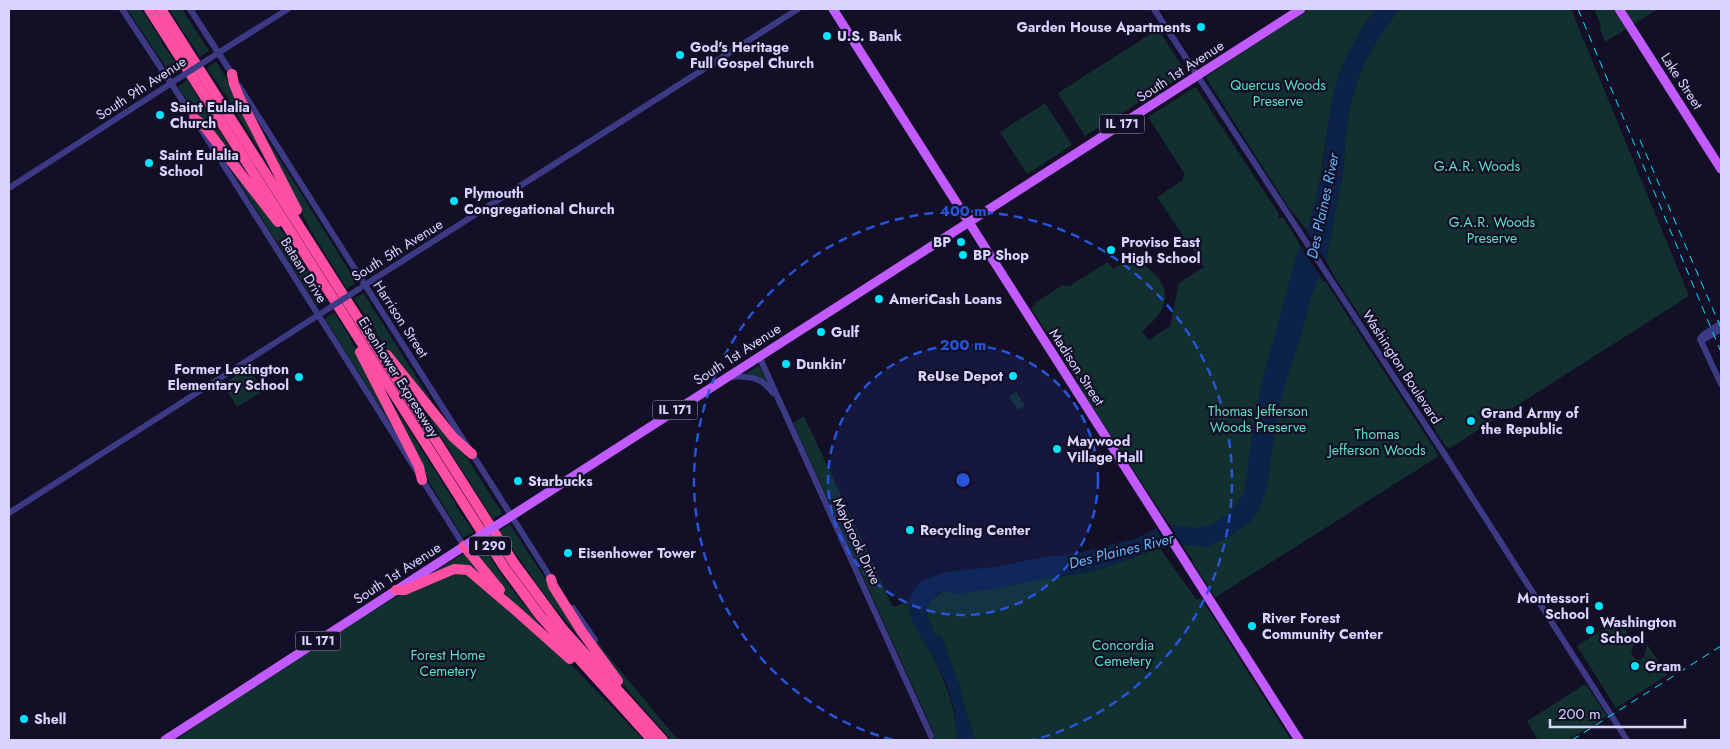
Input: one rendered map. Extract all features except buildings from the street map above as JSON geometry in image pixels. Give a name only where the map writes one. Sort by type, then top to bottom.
[{"type":"highway","name":"Eisenhower Expressway","points":[[148,9],[504,568],[541,617],[652,740]]},
{"type":"highway","name":"Eisenhower Expressway","points":[[161,9],[524,578],[562,628],[663,740]]},
{"type":"highway","points":[[232,74],[240,100],[300,216],[307,237]]},
{"type":"highway","points":[[194,118],[204,126],[281,226],[294,237]]},
{"type":"highway","points":[[354,332],[357,346],[419,467],[422,480]]},
{"type":"highway","points":[[373,342],[385,352],[453,437],[472,454]]},
{"type":"highway","points":[[466,544],[514,609]]},
{"type":"highway","points":[[396,590],[406,590],[447,571],[460,569],[473,573],[572,661],[587,670]]},
{"type":"highway","points":[[551,579],[553,586],[577,625],[618,682],[629,702]]},
{"type":"main road","name":"Madison Street","points":[[833,9],[1299,740]]},
{"type":"main road","name":"South 1st Avenue","points":[[165,740],[466,544],[1301,9]]},
{"type":"main road","name":"Lake Street","points":[[1619,9],[1721,168]]},
{"type":"street","name":"Bataan Drive","points":[[122,9],[174,82],[194,118],[320,313],[422,480],[466,544]]},
{"type":"street","name":"Harrison Street","points":[[190,9],[232,74],[362,287],[472,454],[508,518],[595,640]]},
{"type":"street","name":"South 9th Avenue","points":[[9,188],[288,9]]},
{"type":"street","name":"South 5th Avenue","points":[[9,513],[798,9]]},
{"type":"street","name":"Washington Boulevard","points":[[1154,9],[1435,440],[1627,740]]},
{"type":"street","points":[[1700,339],[1721,323]]},
{"type":"street","points":[[1700,339],[1705,339],[1721,329]]},
{"type":"street","points":[[1700,339],[1721,384]]},
{"type":"street","name":"Maybrook Drive","points":[[759,356],[932,736]]},
{"type":"street","points":[[724,378],[744,376],[754,378],[768,386],[782,404]]},
{"type":"green space","points":[[127,9],[141,9],[181,70],[171,75]]},
{"type":"green space","points":[[169,9],[182,9],[209,51],[200,57]]},
{"type":"green space","name":"Quercus Woods Preserve","points":[[1309,9],[1377,9],[1365,25],[1348,57],[1334,95],[1316,199],[1307,230],[1289,208],[1206,78]]},
{"type":"green space","name":"G.A.R. Woods","points":[[1399,9],[1571,9],[1689,296],[1450,448],[1446,447],[1326,261],[1344,166],[1345,140],[1355,89],[1364,64],[1380,36]]},
{"type":"green space","points":[[1594,9],[1613,9],[1626,29],[1605,42]]},
{"type":"green space","points":[[1624,9],[1658,9],[1634,24]]},
{"type":"green space","points":[[1158,29],[1185,71],[1185,74],[1085,136],[1058,93]]},
{"type":"green space","points":[[216,62],[229,82],[272,170],[230,101],[207,68]]},
{"type":"green space","points":[[187,80],[256,188],[178,87]]},
{"type":"green space","name":"Thomas Jefferson Woods Preserve","points":[[1195,87],[1279,214],[1278,219],[1283,217],[1320,277],[1325,281],[1438,454],[1436,458],[1216,597],[1078,385],[1080,384],[1031,308],[1036,305],[1035,303],[1064,284],[1066,287],[1070,285],[1071,287],[1072,284],[1108,262],[1113,269],[1138,253],[1146,266],[1158,277],[1165,293],[1165,301],[1159,314],[1142,331],[1149,340],[1170,326],[1179,283],[1204,267],[1157,197],[1183,180],[1184,173],[1148,117]]},
{"type":"green space","points":[[244,102],[355,280],[355,283],[347,289],[310,229]]},
{"type":"green space","points":[[1045,103],[1072,145],[1027,174],[1000,132]]},
{"type":"green space","points":[[210,136],[284,234],[327,301],[317,306]]},
{"type":"green space","points":[[364,294],[442,418],[389,352],[354,299]]},
{"type":"green space","points":[[334,312],[349,336],[401,440],[325,319]]},
{"type":"green space","points":[[759,365],[767,382],[747,373]]},
{"type":"green space","points":[[249,367],[263,391],[237,407],[223,384]]},
{"type":"green space","points":[[409,386],[463,452],[501,511],[501,514],[493,519]]},
{"type":"green space","points":[[385,392],[455,505],[474,532],[463,537],[429,482],[424,468]]},
{"type":"green space","points":[[1016,392],[1025,406],[1018,410],[1009,396]]},
{"type":"green space","points":[[804,416],[893,607],[909,602],[909,613],[934,659],[947,689],[956,722],[958,740],[933,740],[934,733],[793,423]]},
{"type":"green space","points":[[508,525],[511,526],[589,646],[588,648],[549,601],[500,531]]},
{"type":"green space","points":[[481,543],[503,577],[548,635],[518,609],[474,557],[472,549]]},
{"type":"green space","name":"Concordia Cemetery","points":[[1160,548],[1197,600],[1201,598],[1291,740],[975,740],[961,696],[961,690],[941,635],[934,633],[928,617],[927,608],[930,600],[946,590],[987,590],[1040,579],[1078,574],[1103,568]]},
{"type":"green space","points":[[464,553],[499,592],[474,571],[429,575]]},
{"type":"green space","name":"Forest Home Cemetery","points":[[464,571],[563,656],[644,740],[176,740],[390,600],[428,582]]},
{"type":"green space","points":[[1619,619],[1634,644],[1631,652],[1635,659],[1640,660],[1644,657],[1647,644],[1667,675],[1616,708],[1577,646]]},
{"type":"green space","points":[[598,641],[604,651],[678,740],[671,740],[630,693],[593,645]]},
{"type":"green space","points":[[1584,685],[1587,686],[1607,716],[1568,740],[1538,740],[1527,721]]},
{"type":"water","name":"Des Plaines River","points":[[1377,9],[1399,9],[1380,36],[1364,64],[1355,89],[1345,140],[1344,166],[1326,261],[1312,295],[1283,392],[1267,488],[1259,510],[1251,521],[1232,535],[1207,547],[1183,545],[1160,548],[1103,568],[1078,574],[1040,579],[999,588],[955,594],[946,590],[939,593],[928,603],[928,617],[934,633],[941,635],[961,690],[961,696],[975,740],[958,740],[954,708],[946,683],[934,658],[914,626],[909,612],[909,602],[914,589],[921,581],[946,572],[994,567],[1049,556],[1067,555],[1135,539],[1159,527],[1170,525],[1197,528],[1209,525],[1228,515],[1244,493],[1255,415],[1262,382],[1298,250],[1304,239],[1316,198],[1335,88],[1349,52]]},
{"type":"pier","points":[[1306,230],[1326,261],[1321,277],[1300,246]]},
{"type":"pier","points":[[1169,523],[1184,548],[1169,549],[1155,526]]},
{"type":"railway","points":[[1578,9],[1721,352]]},
{"type":"railway","points":[[1640,140],[1721,328]]},
{"type":"railway","points":[[1572,740],[1721,646]]},
{"type":"place","name":"Garden House Apartments","points":[[1201,27]]},
{"type":"place","name":"U.S. Bank","points":[[827,36]]},
{"type":"place","name":"God's Heritage Full Gospel Church","points":[[680,55]]},
{"type":"place","name":"Saint Eulalia Church","points":[[160,115]]},
{"type":"place","name":"Saint Eulalia School","points":[[149,163]]},
{"type":"place","name":"Plymouth Congregational Church","points":[[454,201]]},
{"type":"place","name":"BP","points":[[961,242]]},
{"type":"place","name":"Proviso East High School","points":[[1111,250]]},
{"type":"place","name":"BP Shop","points":[[963,255]]},
{"type":"place","name":"AmeriCash Loans","points":[[879,299]]},
{"type":"place","name":"Gulf","points":[[821,332]]},
{"type":"place","name":"Dunkin'","points":[[786,364]]},
{"type":"place","name":"ReUse Depot","points":[[1013,376]]},
{"type":"place","name":"Former Lexington Elementary School","points":[[299,377]]},
{"type":"place","name":"Grand Army of the Republic","points":[[1471,421]]},
{"type":"place","name":"Maywood Village Hall","points":[[1057,449]]},
{"type":"place","name":"Starbucks","points":[[518,481]]},
{"type":"place","name":"Recycling Center","points":[[910,530]]},
{"type":"place","name":"Eisenhower Tower","points":[[568,553]]},
{"type":"place","name":"Montessori School","points":[[1599,606]]},
{"type":"place","name":"River Forest Community Center","points":[[1252,626]]},
{"type":"place","name":"Washington School","points":[[1590,630]]},
{"type":"place","name":"Gram","points":[[1635,666]]},
{"type":"place","name":"Shell","points":[[24,719]]},
{"type":"park label","name":"G.A.R. Woods Preserve","points":[[1492,230]]},
{"type":"park label","name":"Thomas Jefferson Woods","points":[[1377,442]]}]
